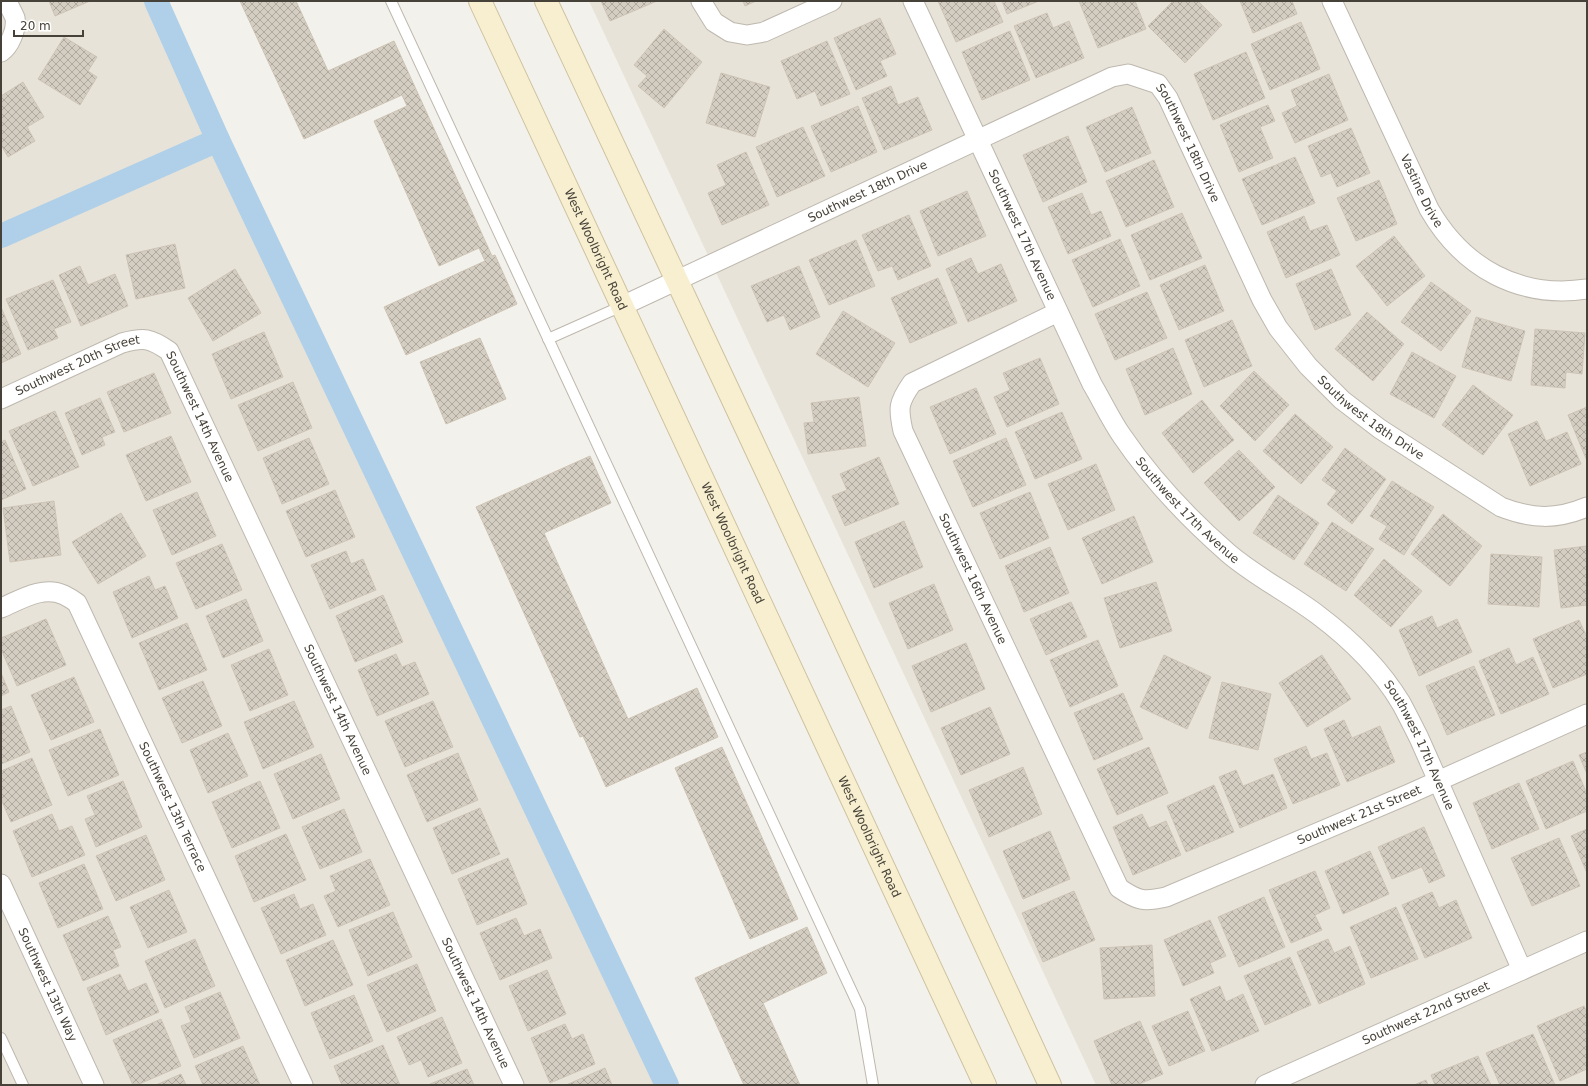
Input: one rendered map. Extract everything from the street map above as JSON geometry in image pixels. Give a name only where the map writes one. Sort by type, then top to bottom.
[{"type":"main road","name":"West Woolbright Road","points":[[480,1],[985,1085]]},
{"type":"main road","points":[[546,1],[676,282],[776,492],[1050,1085]]},
{"type":"street","points":[[1,52],[13,36],[15,19],[7,1]]},
{"type":"street","points":[[701,1],[714,22],[730,32],[747,35],[764,32],[832,1]]},
{"type":"street","name":"Southwest 17th Avenue","points":[[913,1],[1092,384],[1122,436],[1145,468],[1185,514],[1230,554],[1278,589],[1318,614],[1349,640],[1377,669],[1400,702],[1419,738],[1522,970]]},
{"type":"street","name":"Vastine Drive","points":[[1332,1],[1429,209],[1448,238],[1474,262],[1505,280],[1539,289],[1556,291],[1587,289]]},
{"type":"street","name":"Southwest 18th Drive","points":[[622,306],[1112,77],[1128,74],[1158,84],[1168,98],[1262,300],[1278,328],[1308,366],[1342,400],[1380,429],[1501,507],[1536,517],[1559,515],[1587,507]]},
{"type":"street","name":"Southwest 16th Avenue","points":[[1058,312],[912,383],[902,397],[900,414],[903,430],[1119,888],[1133,898],[1150,900]]},
{"type":"street","name":"Southwest 20th Street","points":[[1,399],[122,343],[138,338],[155,342]]},
{"type":"street","name":"Southwest 14th Avenue","points":[[155,342],[169,350],[514,1085]]},
{"type":"street","name":"Southwest 13th Terrace","points":[[1,608],[30,595],[46,591],[63,594],[77,603],[304,1085]]},
{"type":"street","name":"Southwest 21st Street","points":[[1150,900],[1166,897],[1438,781],[1587,714]]},
{"type":"street","name":"Southwest 13th Way","points":[[1,884],[94,1085]]},
{"type":"street","name":"Southwest 22nd Street","points":[[1265,1085],[1587,941]]},
{"type":"lane","points":[[391,1],[860,1009],[873,1085]]},
{"type":"lane","points":[[548,339],[622,306]]},
{"type":"lane","points":[[1,1038],[23,1085]]},
{"type":"shaded area","points":[[1,1],[156,1],[218,140],[667,1085],[1,1085]]},
{"type":"shaded area","points":[[589,1],[1587,1],[1587,1085],[1096,1085]]},
{"type":"building","points":[[49,1],[90,1],[55,16]]},
{"type":"building","points":[[240,1],[296,1],[328,71],[394,41],[492,256],[495,255],[517,304],[406,355],[384,307],[485,261],[479,248],[439,266],[374,121],[407,106],[402,95],[304,139]]},
{"type":"building","points":[[601,1],[657,1],[610,21]]},
{"type":"building","points":[[743,1],[756,1],[745,6]]},
{"type":"building","points":[[938,1],[994,1],[1003,22],[956,42]]},
{"type":"building","points":[[1002,1],[1039,1],[1007,14]]},
{"type":"building","points":[[1079,1],[1135,1],[1146,29],[1098,48]]},
{"type":"building","points":[[1173,1],[1198,1],[1222,25],[1185,63],[1148,26]]},
{"type":"building","points":[[1240,1],[1292,1],[1297,14],[1253,33]]},
{"type":"building","points":[[1047,13],[1053,28],[1069,21],[1084,58],[1036,78],[1014,26]]},
{"type":"building","points":[[880,18],[896,54],[880,61],[887,76],[856,90],[834,38]]},
{"type":"building","points":[[1301,22],[1320,69],[1270,90],[1251,44]]},
{"type":"building","points":[[664,29],[702,62],[664,108],[638,86],[647,76],[634,65]]},
{"type":"building","points":[[1010,31],[1030,80],[982,100],[962,52]]},
{"type":"building","points":[[64,37],[97,57],[88,71],[97,77],[80,105],[38,79]]},
{"type":"building","points":[[827,41],[850,94],[821,106],[815,91],[797,99],[781,61]]},
{"type":"building","points":[[1246,52],[1265,98],[1213,120],[1194,74]]},
{"type":"building","points":[[721,73],[770,87],[755,137],[706,123]]},
{"type":"building","points":[[1329,74],[1348,120],[1295,143],[1282,113],[1297,106],[1291,90]]},
{"type":"building","points":[[23,82],[44,117],[27,127],[35,141],[8,157],[1,145],[1,96]]},
{"type":"building","points":[[891,86],[898,105],[918,97],[932,130],[884,150],[862,98]]},
{"type":"building","points":[[1268,105],[1275,121],[1260,127],[1273,158],[1239,172],[1220,125]]},
{"type":"building","points":[[858,106],[877,152],[831,172],[811,126]]},
{"type":"building","points":[[1132,107],[1151,153],[1105,172],[1086,127]]},
{"type":"building","points":[[803,127],[825,176],[777,197],[756,147]]},
{"type":"building","points":[[1351,128],[1370,173],[1337,187],[1331,173],[1321,177],[1308,146]]},
{"type":"building","points":[[1068,136],[1087,182],[1043,202],[1023,155]]},
{"type":"building","points":[[746,152],[769,205],[722,225],[708,193],[726,185],[717,165]]},
{"type":"building","points":[[1295,157],[1315,203],[1262,225],[1242,179]]},
{"type":"building","points":[[1154,160],[1174,207],[1126,227],[1106,181]]},
{"type":"building","points":[[1379,180],[1397,224],[1356,241],[1337,198]]},
{"type":"building","points":[[967,191],[986,236],[938,256],[920,211]]},
{"type":"building","points":[[1082,193],[1091,215],[1101,211],[1111,236],[1068,254],[1048,207]]},
{"type":"building","points":[[1182,213],[1202,258],[1150,280],[1131,235]]},
{"type":"building","points":[[909,215],[931,266],[898,280],[892,266],[878,271],[862,235]]},
{"type":"building","points":[[1304,216],[1310,231],[1327,225],[1340,255],[1286,278],[1267,232]]},
{"type":"building","points":[[1394,236],[1425,276],[1387,306],[1356,266]]},
{"type":"building","points":[[1120,239],[1140,286],[1093,307],[1072,260]]},
{"type":"building","points":[[856,240],[875,286],[829,305],[809,260]]},
{"type":"building","points":[[175,244],[185,288],[136,299],[126,255]]},
{"type":"building","points":[[971,258],[978,274],[1001,264],[1017,301],[968,322],[946,269]]},
{"type":"building","points":[[1205,265],[1224,311],[1179,330],[1160,285]]},
{"type":"building","points":[[80,266],[88,285],[115,274],[128,306],[81,326],[59,275]]},
{"type":"building","points":[[799,266],[820,317],[790,330],[784,315],[767,322],[751,286]]},
{"type":"building","points":[[235,269],[261,313],[213,341],[188,298]]},
{"type":"building","points":[[1331,269],[1351,315],[1315,330],[1296,284]]},
{"type":"building","points":[[938,278],[957,323],[910,343],[891,298]]},
{"type":"building","points":[[53,280],[71,322],[54,329],[58,338],[28,350],[6,299]]},
{"type":"building","points":[[1431,282],[1471,311],[1441,351],[1401,322]]},
{"type":"building","points":[[1147,292],[1167,338],[1115,360],[1095,314]]},
{"type":"building","points":[[1,307],[21,354],[1,363]]},
{"type":"building","points":[[843,311],[895,343],[868,387],[816,354]]},
{"type":"building","points":[[1367,312],[1404,344],[1373,381],[1335,349]]},
{"type":"building","points":[[1476,317],[1525,331],[1511,381],[1462,367]]},
{"type":"building","points":[[1232,320],[1252,366],[1204,387],[1185,340]]},
{"type":"building","points":[[1535,329],[1585,333],[1582,374],[1566,372],[1565,388],[1531,385]]},
{"type":"building","points":[[264,332],[283,377],[231,399],[212,354]]},
{"type":"building","points":[[480,338],[506,399],[446,424],[420,362]]},
{"type":"building","points":[[1173,348],[1192,394],[1145,415],[1126,369]]},
{"type":"building","points":[[1412,352],[1456,376],[1434,418],[1390,394]]},
{"type":"building","points":[[1040,358],[1059,404],[1007,427],[994,397],[1010,390],[1003,373]]},
{"type":"building","points":[[1254,371],[1289,405],[1255,441],[1220,406]]},
{"type":"building","points":[[154,373],[171,413],[124,432],[107,392]]},
{"type":"building","points":[[293,382],[312,428],[258,451],[238,405]]},
{"type":"building","points":[[1473,385],[1513,415],[1483,455],[1442,425]]},
{"type":"building","points":[[976,388],[996,434],[950,454],[930,407]]},
{"type":"building","points":[[859,397],[866,446],[808,454],[804,423],[814,422],[811,403]]},
{"type":"building","points":[[100,398],[115,432],[102,437],[105,445],[82,455],[65,413]]},
{"type":"building","points":[[1202,400],[1234,440],[1193,473],[1162,433]]},
{"type":"building","points":[[1587,407],[1587,461],[1568,415]]},
{"type":"building","points":[[55,411],[79,467],[33,486],[9,431]]},
{"type":"building","points":[[1062,412],[1082,459],[1035,479],[1015,432]]},
{"type":"building","points":[[1295,414],[1333,447],[1301,484],[1263,451]]},
{"type":"building","points":[[1537,421],[1546,441],[1567,432],[1581,464],[1530,486],[1508,434]]},
{"type":"building","points":[[171,436],[191,482],[146,501],[126,455]]},
{"type":"building","points":[[309,438],[329,484],[282,504],[263,458]]},
{"type":"building","points":[[1006,438],[1026,485],[973,507],[953,461]]},
{"type":"building","points":[[5,440],[26,489],[1,500],[1,442]]},
{"type":"building","points":[[1345,448],[1386,479],[1352,524],[1327,504],[1337,491],[1322,480]]},
{"type":"building","points":[[1239,450],[1275,487],[1239,521],[1204,483]]},
{"type":"building","points":[[590,456],[611,503],[544,533],[628,719],[697,688],[718,737],[606,787],[583,736],[580,737],[476,507]]},
{"type":"building","points":[[879,457],[899,504],[845,526],[832,496],[847,490],[840,474]]},
{"type":"building","points":[[1096,464],[1115,510],[1068,530],[1048,484]]},
{"type":"building","points":[[1392,481],[1434,507],[1404,555],[1379,539],[1387,526],[1370,516]]},
{"type":"building","points":[[335,490],[355,537],[306,557],[286,511]]},
{"type":"building","points":[[197,492],[216,536],[172,555],[153,510]]},
{"type":"building","points":[[1030,492],[1049,538],[1000,559],[980,513]]},
{"type":"building","points":[[1278,495],[1319,523],[1294,560],[1253,533]]},
{"type":"building","points":[[54,501],[61,555],[10,562],[3,508]]},
{"type":"building","points":[[121,513],[146,556],[98,584],[72,542]]},
{"type":"building","points":[[1443,514],[1482,546],[1450,586],[1411,554]]},
{"type":"building","points":[[1134,516],[1153,562],[1102,584],[1082,538]]},
{"type":"building","points":[[904,521],[923,567],[874,588],[855,542]]},
{"type":"building","points":[[1332,522],[1374,549],[1346,591],[1304,564]]},
{"type":"building","points":[[222,544],[242,590],[196,609],[176,563]]},
{"type":"building","points":[[1587,546],[1587,605],[1561,608],[1554,550]]},
{"type":"building","points":[[1050,547],[1069,593],[1024,612],[1005,566]]},
{"type":"building","points":[[346,551],[351,564],[363,559],[376,590],[330,609],[311,565]]},
{"type":"building","points":[[1491,554],[1542,557],[1539,607],[1488,604]]},
{"type":"building","points":[[1384,559],[1422,591],[1391,627],[1354,595]]},
{"type":"building","points":[[149,576],[155,590],[165,586],[178,618],[132,638],[113,592]]},
{"type":"building","points":[[1156,582],[1172,631],[1120,648],[1104,598]]},
{"type":"building","points":[[934,584],[953,630],[908,649],[889,603]]},
{"type":"building","points":[[383,595],[403,642],[355,662],[336,616]]},
{"type":"building","points":[[246,599],[263,641],[223,658],[206,616]]},
{"type":"building","points":[[1071,602],[1087,637],[1046,655],[1030,619]]},
{"type":"building","points":[[1432,616],[1437,628],[1457,619],[1472,652],[1419,676],[1399,630]]},
{"type":"building","points":[[46,619],[66,665],[17,686],[1,649],[1,638]]},
{"type":"building","points":[[1579,620],[1587,637],[1587,674],[1553,688],[1533,639]]},
{"type":"building","points":[[187,623],[207,670],[159,690],[139,643]]},
{"type":"building","points":[[1098,640],[1118,686],[1070,707],[1050,660]]},
{"type":"building","points":[[966,643],[985,689],[931,712],[912,666]]},
{"type":"building","points":[[1509,648],[1516,665],[1533,657],[1549,694],[1501,714],[1479,661]]},
{"type":"building","points":[[269,649],[288,695],[250,711],[231,665]]},
{"type":"building","points":[[396,654],[402,667],[415,662],[429,694],[377,716],[358,670]]},
{"type":"building","points":[[1164,655],[1211,677],[1187,729],[1140,707]]},
{"type":"building","points":[[1322,655],[1351,699],[1307,727],[1279,683]]},
{"type":"building","points":[[1474,666],[1495,715],[1447,735],[1426,686]]},
{"type":"building","points":[[1,673],[9,692],[1,696]]},
{"type":"building","points":[[74,677],[94,722],[51,740],[31,695]]},
{"type":"building","points":[[203,681],[222,726],[182,743],[162,698]]},
{"type":"building","points":[[1222,682],[1271,694],[1258,750],[1209,738]]},
{"type":"building","points":[[1123,693],[1143,739],[1094,760],[1074,713]]},
{"type":"building","points":[[294,701],[314,747],[263,769],[244,722]]},
{"type":"building","points":[[433,701],[453,747],[405,767],[385,721]]},
{"type":"building","points":[[11,706],[30,752],[1,764],[1,710]]},
{"type":"building","points":[[990,707],[1010,754],[961,775],[941,728]]},
{"type":"building","points":[[1344,720],[1352,738],[1380,726],[1395,762],[1347,782],[1324,729]]},
{"type":"building","points":[[100,729],[119,775],[68,796],[49,750]]},
{"type":"building","points":[[228,733],[248,776],[208,793],[190,750]]},
{"type":"building","points":[[1306,746],[1311,759],[1327,753],[1340,785],[1293,804],[1274,759]]},
{"type":"building","points":[[722,747],[798,919],[750,939],[675,768]]},
{"type":"building","points":[[1149,747],[1168,793],[1117,815],[1097,769]]},
{"type":"building","points":[[1587,752],[1587,774],[1579,755]]},
{"type":"building","points":[[458,753],[478,800],[427,822],[407,775]]},
{"type":"building","points":[[321,754],[340,799],[293,819],[274,774]]},
{"type":"building","points":[[32,758],[52,805],[11,822],[1,799],[1,771]]},
{"type":"building","points":[[1573,761],[1587,794],[1587,811],[1546,829],[1526,781]]},
{"type":"building","points":[[1023,767],[1042,814],[989,837],[969,790]]},
{"type":"building","points":[[1236,770],[1243,786],[1273,774],[1287,808],[1240,828],[1219,777]]},
{"type":"building","points":[[123,781],[142,827],[96,847],[85,819],[95,815],[87,796]]},
{"type":"building","points":[[260,781],[280,828],[232,848],[212,802]]},
{"type":"building","points":[[1519,783],[1539,829],[1492,849],[1473,803]]},
{"type":"building","points":[[1214,785],[1234,832],[1186,852],[1167,806]]},
{"type":"building","points":[[480,808],[500,854],[452,874],[433,828]]},
{"type":"building","points":[[344,809],[362,852],[320,869],[302,827]]},
{"type":"building","points":[[52,814],[59,831],[72,826],[85,855],[32,877],[13,831]]},
{"type":"building","points":[[1142,814],[1149,828],[1166,821],[1181,855],[1133,875],[1113,827]]},
{"type":"building","points":[[1424,827],[1445,876],[1429,883],[1422,867],[1392,879],[1378,847]]},
{"type":"building","points":[[1587,829],[1587,873],[1571,836]]},
{"type":"building","points":[[1050,831],[1070,879],[1023,899],[1003,851]]},
{"type":"building","points":[[286,834],[306,880],[254,902],[235,856]]},
{"type":"building","points":[[146,835],[165,880],[116,901],[96,856]]},
{"type":"building","points":[[1559,838],[1580,886],[1532,906],[1511,858]]},
{"type":"building","points":[[1370,851],[1389,894],[1343,914],[1325,871]]},
{"type":"building","points":[[508,858],[527,904],[477,925],[458,879]]},
{"type":"building","points":[[370,859],[390,905],[338,927],[324,896],[336,891],[330,876]]},
{"type":"building","points":[[84,864],[103,909],[58,928],[39,883]]},
{"type":"building","points":[[1315,871],[1330,908],[1315,915],[1322,930],[1291,943],[1269,890]]},
{"type":"building","points":[[169,890],[187,932],[148,948],[130,907]]},
{"type":"building","points":[[1074,891],[1095,940],[1043,962],[1022,913]]},
{"type":"building","points":[[1432,892],[1439,908],[1456,900],[1472,938],[1425,958],[1402,905]]},
{"type":"building","points":[[294,894],[300,909],[313,904],[326,935],[281,954],[261,908]]},
{"type":"building","points":[[1264,897],[1285,947],[1239,967],[1218,917]]},
{"type":"building","points":[[1396,907],[1418,959],[1371,978],[1350,927]]},
{"type":"building","points":[[393,912],[412,957],[368,976],[349,930]]},
{"type":"building","points":[[108,916],[121,947],[113,950],[119,966],[83,981],[63,935]]},
{"type":"building","points":[[516,918],[524,936],[540,929],[552,958],[500,980],[480,933]]},
{"type":"building","points":[[1210,920],[1226,956],[1210,963],[1214,973],[1183,986],[1164,940]]},
{"type":"building","points":[[807,927],[827,973],[763,1003],[800,1085],[744,1085],[695,978]]},
{"type":"building","points":[[195,939],[215,986],[165,1008],[145,961]]},
{"type":"building","points":[[1328,939],[1334,953],[1350,946],[1365,984],[1319,1004],[1297,952]]},
{"type":"building","points":[[333,940],[353,985],[305,1006],[286,960]]},
{"type":"building","points":[[1152,945],[1155,996],[1104,999],[1100,948]]},
{"type":"building","points":[[1290,957],[1311,1005],[1265,1025],[1244,976]]},
{"type":"building","points":[[417,964],[436,1011],[387,1032],[367,985]]},
{"type":"building","points":[[547,970],[566,1014],[528,1031],[509,986]]},
{"type":"building","points":[[120,974],[128,991],[146,983],[159,1012],[106,1035],[87,988]]},
{"type":"building","points":[[1220,986],[1226,1002],[1243,994],[1259,1031],[1212,1051],[1190,999]]},
{"type":"building","points":[[220,992],[240,1038],[194,1058],[181,1026],[191,1022],[185,1007]]},
{"type":"building","points":[[354,995],[373,1041],[330,1059],[311,1013]]},
{"type":"building","points":[[1584,1006],[1587,1013],[1587,1069],[1560,1081],[1537,1026]]},
{"type":"building","points":[[1188,1011],[1205,1051],[1169,1066],[1152,1026]]},
{"type":"building","points":[[442,1017],[462,1063],[428,1077],[421,1060],[409,1065],[397,1037]]},
{"type":"building","points":[[161,1019],[181,1066],[137,1085],[133,1085],[113,1040]]},
{"type":"building","points":[[1140,1021],[1163,1074],[1137,1085],[1112,1085],[1094,1041]]},
{"type":"building","points":[[565,1024],[572,1039],[583,1034],[595,1064],[550,1083],[531,1038]]},
{"type":"building","points":[[1533,1034],[1555,1085],[1500,1085],[1486,1053]]},
{"type":"building","points":[[383,1045],[400,1085],[342,1085],[334,1066]]},
{"type":"building","points":[[243,1046],[260,1085],[203,1085],[195,1066]]},
{"type":"building","points":[[1478,1056],[1491,1085],[1435,1085],[1431,1075]]},
{"type":"building","points":[[605,1068],[612,1085],[566,1085]]},
{"type":"building","points":[[467,1069],[474,1085],[430,1085],[430,1084]]},
{"type":"building","points":[[181,1074],[186,1085],[156,1085]]},
{"type":"building","points":[[1426,1080],[1428,1085],[1414,1085]]},
{"type":"waterway","points":[[156,1],[218,140],[667,1085]]},
{"type":"waterway","points":[[1,236],[218,140]]}]
